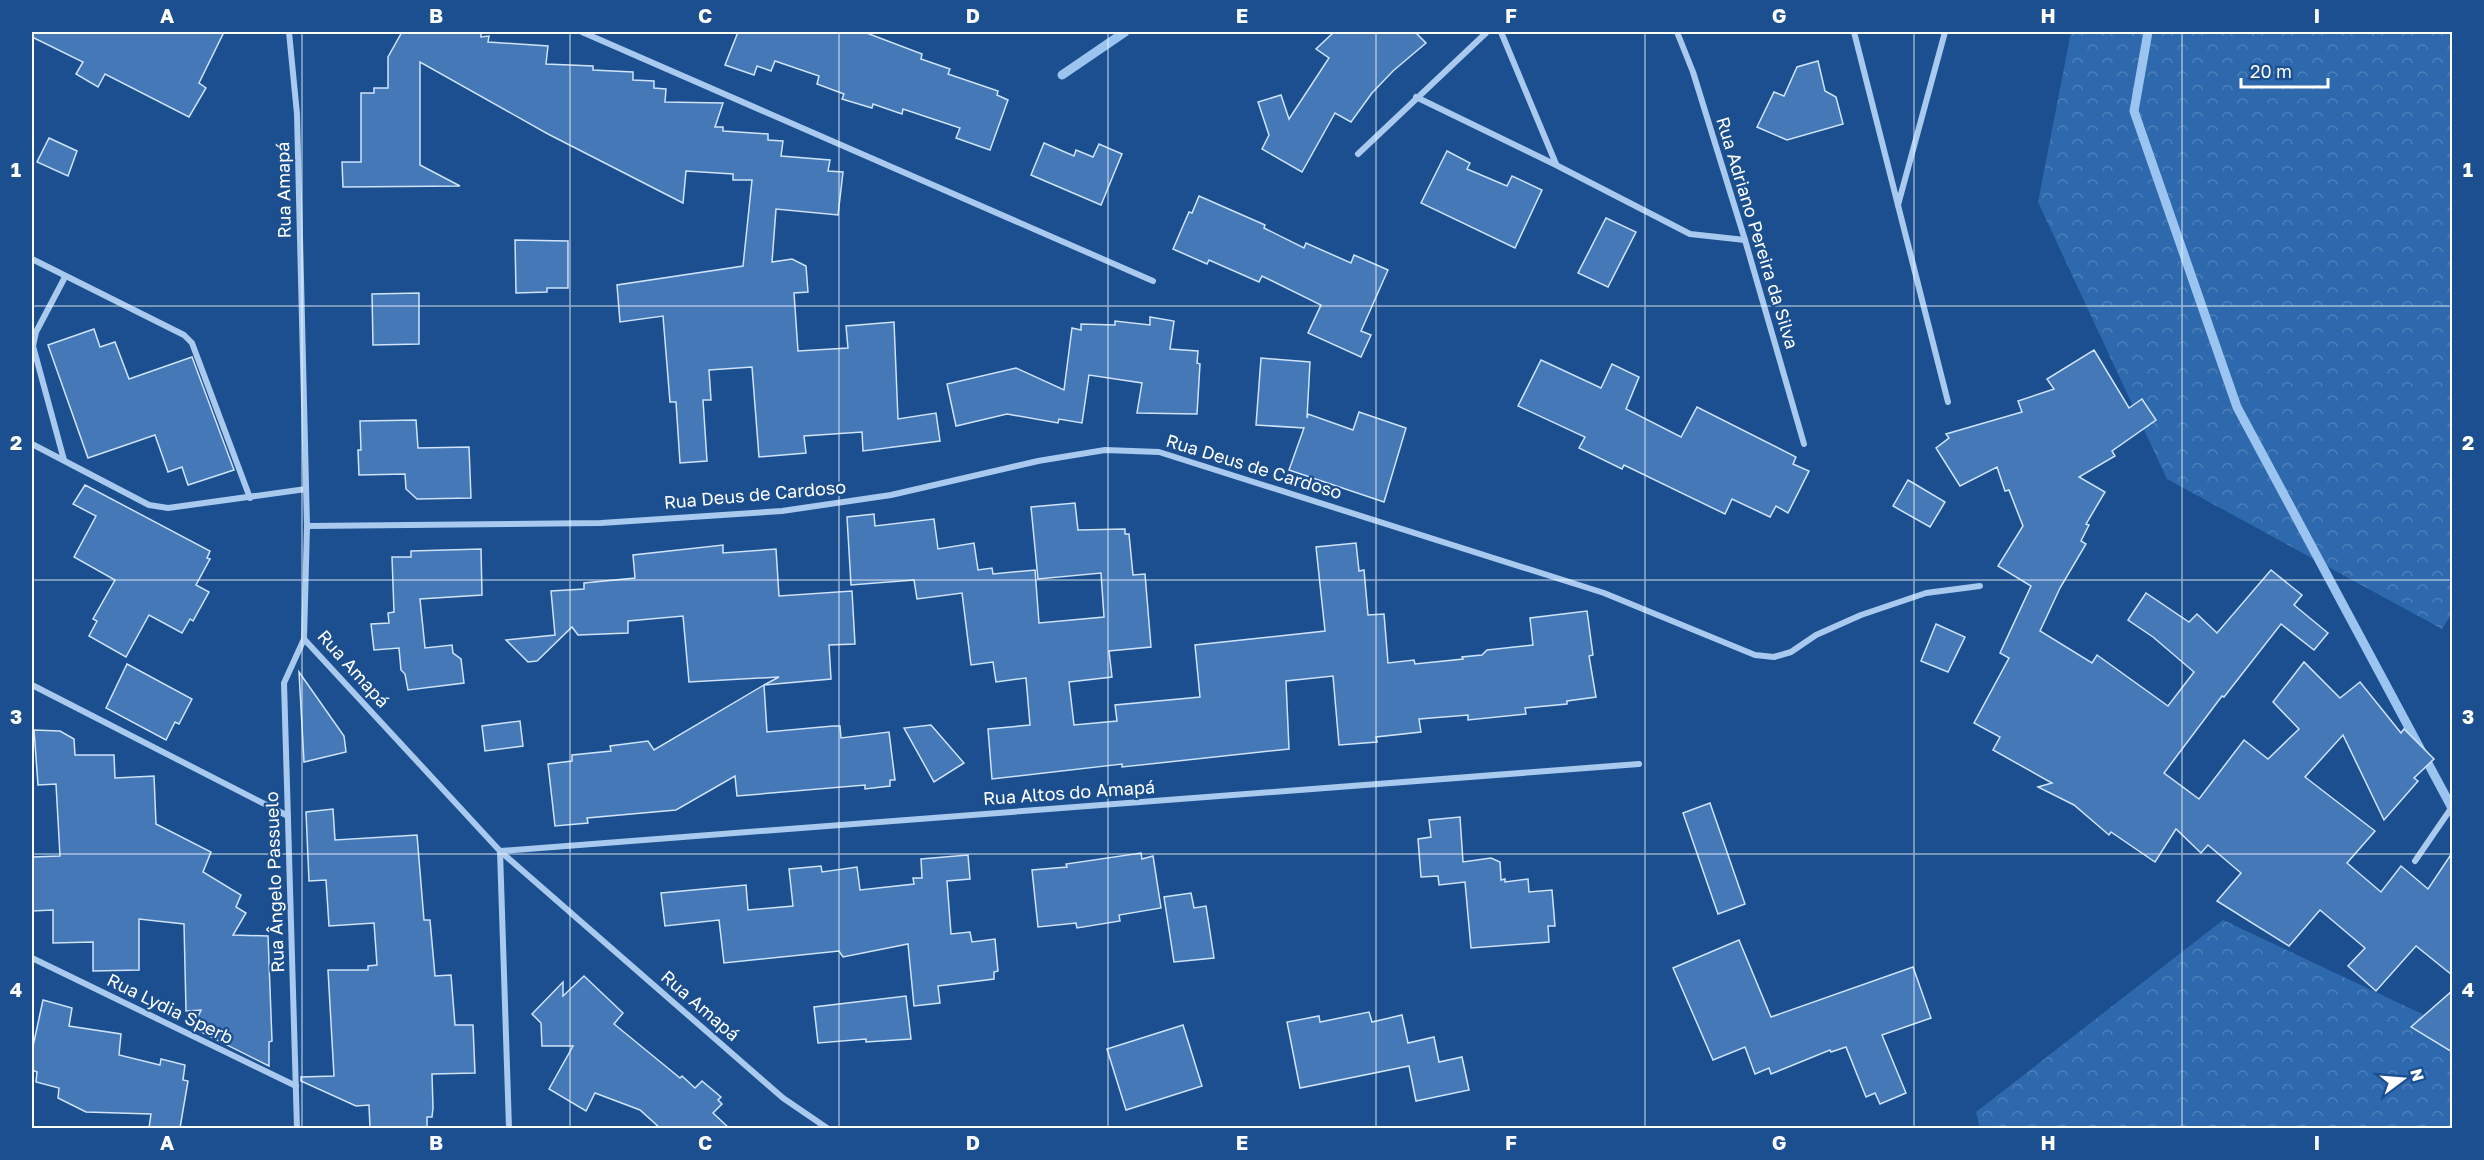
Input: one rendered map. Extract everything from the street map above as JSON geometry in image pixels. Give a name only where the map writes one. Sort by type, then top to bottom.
[{"type":"street","name":"Rua Amapá","points":[[289,32],[297,114],[307,526],[304,639],[500,851],[783,1098],[827,1128]]},
{"type":"street","points":[[582,32],[1153,281]]},
{"type":"street","points":[[1358,154],[1487,32]]},
{"type":"street","points":[[1502,32],[1556,165]]},
{"type":"street","name":"Rua Adriano Pereira da Silva","points":[[1677,32],[1693,72],[1745,240],[1804,444]]},
{"type":"street","points":[[1854,32],[1948,402]]},
{"type":"street","points":[[1898,205],[1945,32]]},
{"type":"street","points":[[1416,97],[1690,234],[1745,240]]},
{"type":"street","points":[[32,259],[184,335],[192,343],[250,498]]},
{"type":"street","points":[[64,460],[33,346],[36,332],[65,277]]},
{"type":"street","points":[[32,444],[149,505],[159,507],[186,507],[306,489]]},
{"type":"street","name":"Rua Deus de Cardoso","points":[[307,526],[602,523],[782,511],[891,495],[1038,461],[1105,450],[1159,452],[1604,593],[1755,655],[1774,657],[1791,652],[1816,635],[1861,615],[1926,593],[1980,586]]},
{"type":"street","name":"Rua Ângelo Passuelo","points":[[297,1128],[285,683],[304,639]]},
{"type":"street","points":[[32,685],[288,816]]},
{"type":"street","name":"Rua Altos do Amapá","points":[[500,851],[1639,764]]},
{"type":"street","points":[[2415,861],[2452,807]]},
{"type":"street","points":[[500,851],[509,1128]]},
{"type":"street","name":"Rua Lydia Sperb","points":[[32,958],[296,1086]]},
{"type":"green space","points":[[2071,32],[2452,32],[2452,613],[2442,629],[2167,479],[2038,202]]},
{"type":"green space","points":[[2223,920],[2452,1028],[2452,1128],[1980,1128],[1976,1112]]},
{"type":"building","points":[[32,32],[224,32],[199,83],[206,88],[189,117],[105,74],[98,87],[76,74],[83,62],[32,37]]},
{"type":"building","points":[[402,32],[481,32],[481,37],[489,36],[488,42],[548,46],[546,64],[593,66],[593,70],[633,72],[633,80],[654,81],[654,88],[666,89],[665,102],[723,103],[715,127],[723,127],[723,131],[768,134],[768,140],[783,141],[781,156],[830,160],[828,171],[843,172],[838,215],[776,209],[772,262],[792,259],[806,266],[808,292],[794,293],[798,351],[848,348],[846,326],[894,322],[898,419],[936,413],[940,441],[863,451],[862,432],[804,436],[806,453],[759,457],[752,367],[709,370],[711,400],[703,400],[707,461],[680,463],[676,402],[670,402],[663,316],[620,322],[617,285],[743,266],[752,180],[733,180],[733,174],[686,171],[683,203],[548,134],[420,62],[420,165],[460,186],[343,187],[342,162],[361,162],[361,93],[374,93],[374,88],[388,88],[388,57]]},
{"type":"building","points":[[738,32],[864,32],[922,54],[921,59],[950,69],[948,74],[998,91],[997,95],[1008,100],[990,150],[956,138],[960,128],[903,109],[902,114],[873,104],[872,108],[842,99],[844,94],[817,84],[819,76],[775,61],[771,71],[757,66],[754,75],[725,65]]},
{"type":"building","points":[[1334,32],[1415,32],[1426,43],[1393,71],[1372,93],[1351,122],[1335,113],[1302,172],[1262,149],[1269,135],[1258,102],[1281,95],[1289,119],[1329,58],[1316,49]]},
{"type":"building","points":[[1818,61],[1825,91],[1836,97],[1843,124],[1787,140],[1757,127],[1774,92],[1784,96],[1797,67]]},
{"type":"building","points":[[49,138],[77,151],[68,176],[37,162]]},
{"type":"building","points":[[1044,143],[1074,156],[1076,150],[1093,157],[1099,144],[1122,154],[1101,205],[1031,175]]},
{"type":"building","points":[[1447,151],[1470,163],[1467,169],[1507,186],[1512,176],[1542,190],[1515,248],[1421,203]]},
{"type":"building","points":[[1199,196],[1265,225],[1264,228],[1304,248],[1306,243],[1351,263],[1354,255],[1388,270],[1361,331],[1371,335],[1361,357],[1308,333],[1321,305],[1262,276],[1259,282],[1209,260],[1207,264],[1173,249],[1189,212],[1192,213]]},
{"type":"building","points":[[1606,218],[1636,232],[1608,287],[1578,273]]},
{"type":"building","points":[[515,240],[568,241],[568,288],[547,288],[547,292],[516,293]]},
{"type":"building","points":[[419,293],[419,344],[373,345],[372,294]]},
{"type":"building","points":[[1150,317],[1174,321],[1170,349],[1198,351],[1197,363],[1200,364],[1197,414],[1137,413],[1142,383],[1089,375],[1082,423],[1059,419],[1058,423],[1007,414],[956,426],[947,384],[1016,368],[1064,390],[1072,328],[1081,330],[1081,324],[1115,325],[1115,321],[1150,325]]},
{"type":"building","points":[[94,329],[100,347],[115,342],[129,379],[192,357],[234,470],[188,485],[182,467],[168,472],[155,435],[88,458],[48,345]]},
{"type":"building","points":[[2094,350],[2129,408],[2142,399],[2156,420],[2112,451],[2115,456],[2079,477],[2105,492],[2086,524],[2089,525],[2081,541],[2086,544],[2060,588],[2040,631],[2092,663],[2097,655],[2168,706],[2194,672],[2153,637],[2128,620],[2146,593],[2189,622],[2197,614],[2217,633],[2271,570],[2302,595],[2294,605],[2328,633],[2314,650],[2281,624],[2224,697],[2222,696],[2164,773],[2199,799],[2244,740],[2268,759],[2299,729],[2273,702],[2304,662],[2340,698],[2360,682],[2401,733],[2404,729],[2434,759],[2414,778],[2418,781],[2384,820],[2343,735],[2305,777],[2375,831],[2347,863],[2381,892],[2401,866],[2428,889],[2452,853],[2452,975],[2416,946],[2376,991],[2348,966],[2365,948],[2320,910],[2289,946],[2217,901],[2241,873],[2208,845],[2201,853],[2176,829],[2155,862],[2111,832],[2109,835],[2074,805],[2038,787],[2052,783],[1993,750],[2000,737],[1974,723],[2009,658],[2000,653],[2031,586],[1998,566],[2023,526],[2009,490],[2005,491],[1997,467],[1960,486],[1936,448],[1949,438],[1946,434],[2022,412],[2018,401],[2054,389],[2047,379]]},
{"type":"building","points":[[1261,358],[1310,362],[1307,418],[1308,414],[1353,430],[1359,412],[1406,428],[1384,502],[1289,470],[1304,428],[1256,425]]},
{"type":"building","points":[[1541,360],[1601,388],[1612,364],[1639,377],[1626,409],[1681,437],[1697,407],[1796,457],[1793,464],[1809,471],[1788,513],[1776,506],[1770,517],[1732,499],[1725,514],[1624,465],[1622,469],[1579,448],[1585,437],[1518,406]]},
{"type":"building","points":[[416,420],[418,448],[469,447],[471,498],[417,499],[406,489],[405,474],[359,475],[360,421]]},
{"type":"building","points":[[1908,480],[1945,502],[1930,527],[1893,506]]},
{"type":"building","points":[[85,485],[210,551],[207,558],[210,559],[196,585],[209,592],[193,621],[190,619],[182,633],[149,615],[126,657],[89,636],[97,621],[93,619],[115,580],[74,557],[96,516],[73,504]]},
{"type":"building","points":[[1075,503],[1078,530],[1125,529],[1125,534],[1129,534],[1133,575],[1145,574],[1151,647],[1109,651],[1112,677],[1069,682],[1074,725],[1117,721],[1115,705],[1200,697],[1195,645],[1325,631],[1316,547],[1356,543],[1359,571],[1364,570],[1368,615],[1384,614],[1388,663],[1414,660],[1415,664],[1463,659],[1462,657],[1482,655],[1487,650],[1533,645],[1530,618],[1587,611],[1593,655],[1589,656],[1596,697],[1567,701],[1567,704],[1525,708],[1526,714],[1468,720],[1468,715],[1419,719],[1421,732],[1376,737],[1377,742],[1339,745],[1333,676],[1286,681],[1289,749],[1122,767],[1122,764],[992,779],[988,729],[1030,725],[1026,678],[996,682],[993,662],[971,665],[962,593],[917,599],[914,580],[851,585],[847,517],[874,514],[875,526],[934,519],[938,549],[974,543],[978,570],[992,568],[993,574],[1035,570],[1039,623],[1104,617],[1101,573],[1038,579],[1031,507]]},
{"type":"building","points":[[723,545],[723,553],[776,549],[779,596],[852,591],[855,644],[829,645],[831,679],[764,685],[779,677],[689,682],[683,616],[628,621],[628,633],[578,635],[572,627],[537,661],[528,662],[506,640],[555,635],[551,591],[584,589],[584,583],[635,578],[633,555]]},
{"type":"building","points":[[481,549],[482,595],[420,599],[425,648],[452,645],[453,653],[461,659],[464,683],[408,690],[405,674],[401,670],[399,648],[374,650],[371,624],[389,623],[388,613],[394,612],[392,557],[411,557],[411,551]]},
{"type":"building","points":[[1936,624],[1965,637],[1948,672],[1921,661]]},
{"type":"building","points":[[127,664],[192,699],[179,724],[175,722],[166,740],[106,708]]},
{"type":"building","points":[[299,672],[344,736],[346,752],[304,762]]},
{"type":"building","points":[[764,685],[767,732],[840,726],[841,738],[889,732],[895,780],[890,780],[890,786],[865,789],[865,785],[737,796],[735,776],[676,810],[587,818],[588,823],[555,826],[548,764],[572,761],[572,755],[611,751],[610,746],[648,741],[654,750]]},
{"type":"building","points":[[520,721],[523,746],[485,751],[482,726]]},
{"type":"building","points":[[931,725],[964,763],[934,782],[904,728]]},
{"type":"building","points":[[34,730],[60,731],[74,739],[75,755],[114,755],[115,778],[154,776],[156,824],[211,852],[203,872],[241,895],[236,907],[246,913],[233,935],[268,936],[272,1041],[269,1042],[269,1066],[193,1028],[201,1010],[186,1011],[184,924],[139,919],[139,970],[93,971],[93,942],[53,943],[53,910],[32,911],[32,857],[60,856],[56,784],[38,785]]},
{"type":"building","points":[[1710,803],[1745,904],[1718,914],[1683,813]]},
{"type":"building","points":[[333,809],[335,840],[417,835],[424,920],[430,920],[435,976],[451,975],[455,1025],[473,1025],[475,1073],[432,1074],[433,1108],[432,1117],[427,1117],[427,1128],[370,1128],[369,1105],[356,1106],[301,1081],[301,1077],[334,1076],[328,970],[368,970],[368,966],[377,965],[374,923],[329,926],[326,880],[309,881],[306,812]]},
{"type":"building","points":[[1460,817],[1463,862],[1491,858],[1500,862],[1501,880],[1505,879],[1505,882],[1528,879],[1529,892],[1552,890],[1555,926],[1548,926],[1549,942],[1471,948],[1465,882],[1439,885],[1438,876],[1421,877],[1418,839],[1431,837],[1429,820]]},
{"type":"building","points":[[1141,853],[1142,859],[1153,856],[1161,908],[1119,915],[1120,921],[1077,928],[1076,923],[1038,927],[1032,870],[1067,867],[1066,864]]},
{"type":"building","points":[[968,855],[970,879],[947,881],[951,934],[970,932],[972,942],[995,939],[998,971],[994,972],[994,979],[938,986],[940,1003],[914,1006],[908,944],[843,957],[839,951],[724,963],[719,920],[665,926],[661,893],[746,885],[748,910],[793,906],[789,869],[821,866],[822,872],[857,867],[860,890],[914,884],[913,878],[922,878],[921,859]]},
{"type":"building","points":[[1191,893],[1194,908],[1206,906],[1214,958],[1174,962],[1164,897]]},
{"type":"building","points":[[1739,940],[1771,1017],[1913,967],[1931,1018],[1882,1035],[1906,1093],[1880,1104],[1875,1093],[1866,1097],[1846,1047],[1831,1052],[1830,1050],[1771,1074],[1769,1068],[1755,1074],[1745,1047],[1713,1060],[1673,968]]},
{"type":"building","points":[[584,976],[623,1013],[614,1024],[680,1078],[682,1076],[695,1088],[702,1081],[721,1097],[718,1100],[722,1104],[713,1113],[729,1128],[660,1128],[640,1110],[595,1093],[586,1111],[549,1089],[573,1046],[542,1046],[541,1023],[532,1014],[563,982],[563,996]]},
{"type":"building","points":[[2452,991],[2452,1052],[2411,1027]]},
{"type":"building","points":[[906,996],[911,1039],[866,1042],[866,1039],[818,1043],[814,1007]]},
{"type":"building","points":[[43,1000],[72,1008],[69,1026],[121,1034],[119,1055],[160,1065],[161,1059],[185,1065],[183,1080],[188,1081],[180,1128],[149,1128],[151,1114],[86,1112],[58,1098],[59,1088],[36,1082],[37,1072],[32,1070],[32,1051]]},
{"type":"building","points":[[1369,1012],[1372,1022],[1402,1015],[1408,1043],[1434,1037],[1439,1062],[1462,1057],[1469,1090],[1416,1101],[1409,1066],[1300,1088],[1287,1022],[1319,1016],[1320,1022]]},
{"type":"building","points":[[1183,1025],[1202,1086],[1126,1110],[1107,1049]]},
{"type":"waterway","points":[[1062,75],[1125,32]]},
{"type":"waterway","points":[[2148,32],[2134,111],[2237,407],[2452,808]]}]
